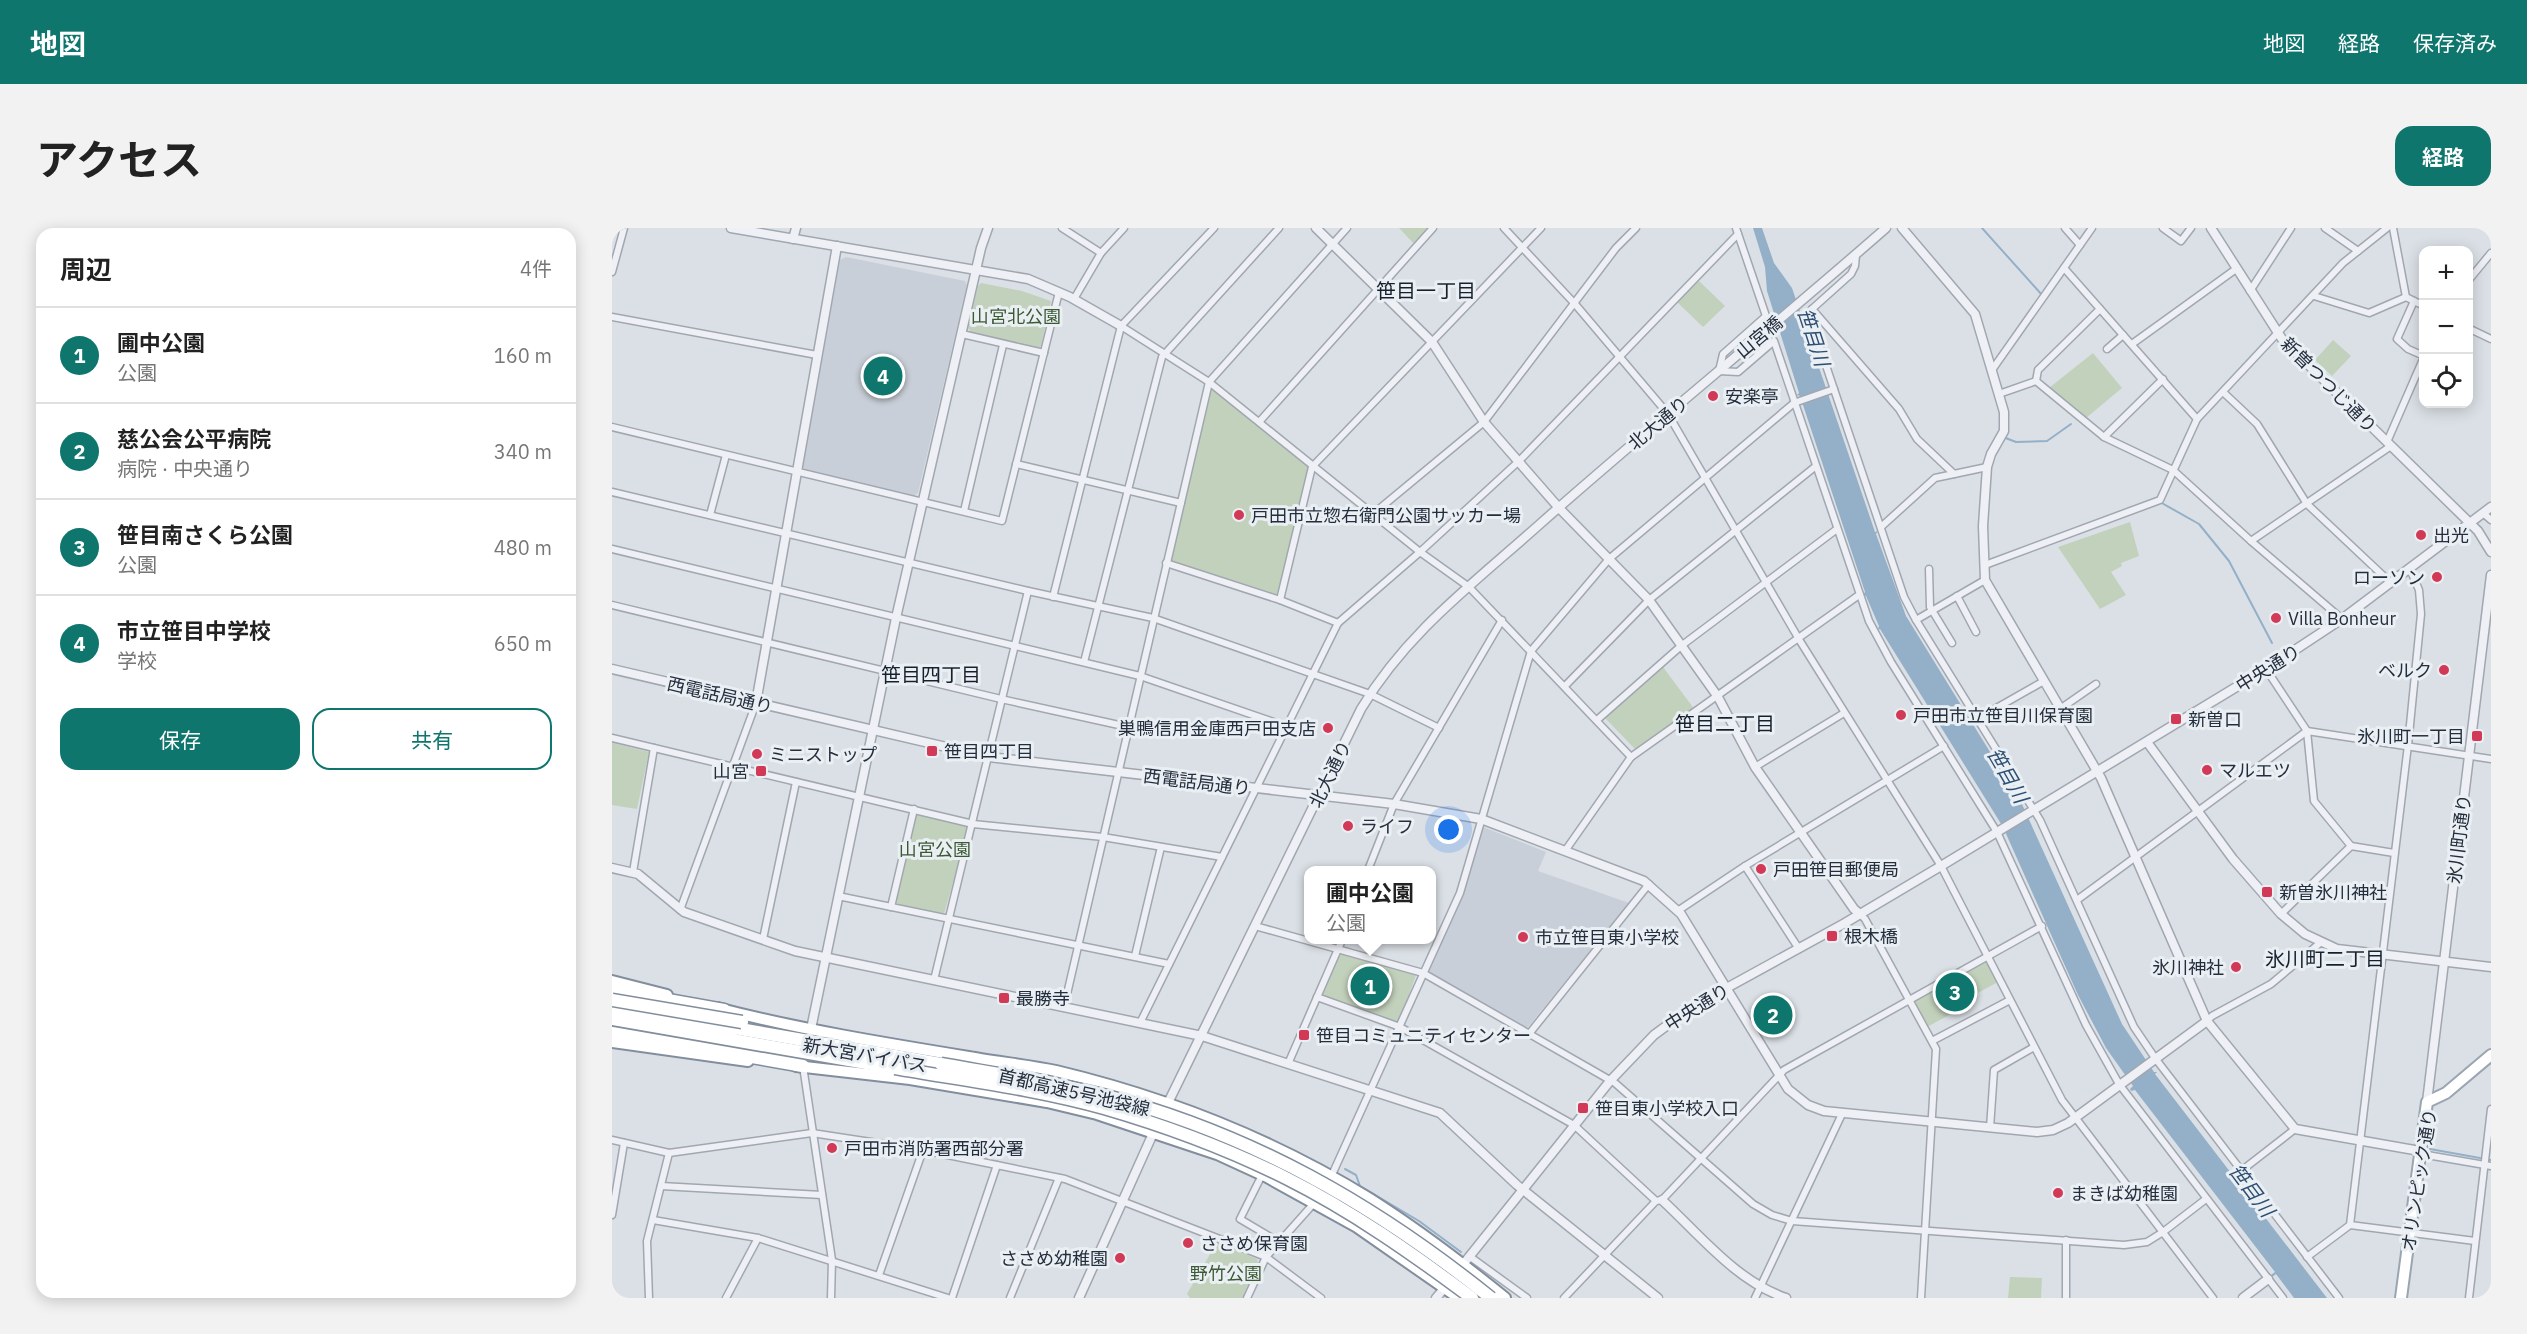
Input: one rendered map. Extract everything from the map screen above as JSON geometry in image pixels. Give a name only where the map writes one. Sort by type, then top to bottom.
[{"type":"highway","points":[[612,990],[724,1010]]},
{"type":"highway","points":[[612,998],[640,1002],[732,1032]]},
{"type":"highway","points":[[612,998],[892,1051],[941,1064]]},
{"type":"highway","name":"首都高速5号池袋線","points":[[612,1013],[1056,1084],[1154,1110],[1227,1137],[1289,1165],[1367,1208],[1439,1258],[1491,1298]]},
{"type":"highway","name":"首都高速5号池袋線","points":[[612,1013],[1063,1098],[1150,1123],[1220,1148],[1319,1196],[1401,1247],[1472,1298]]},
{"type":"highway","points":[[612,1026],[801,1059],[895,1068]]},
{"type":"highway","points":[[612,1033],[803,1066]]},
{"type":"main road","points":[[612,981],[724,1010],[811,1029],[1053,1071],[1105,1084],[1168,1104],[1227,1127],[1328,1175],[1466,1260],[1505,1298]]},
{"type":"main road","name":"新大宮バイパス","points":[[612,1013],[1055,1088],[1116,1106],[1054,1093],[612,1013]]},
{"type":"main road","points":[[612,1042],[716,1059],[803,1066],[910,1079],[1047,1102],[1097,1114],[1217,1154],[1276,1182],[1382,1244],[1459,1298]]},
{"type":"main road","name":"オリンピック通り","points":[[2401,1298],[2427,1102],[2446,1093],[2491,1055]]},
{"type":"main road","points":[[1197,1132],[1288,1171]]},
{"type":"main road","points":[[1276,1182],[1291,1184],[1298,1177],[1300,1167],[1290,1155]]},
{"type":"main road","points":[[1313,1202],[1304,1191],[1305,1181],[1311,1174],[1328,1175]]},
{"type":"main road","points":[[1314,1186],[1432,1262]]},
{"type":"street","points":[[612,272],[624,228]]},
{"type":"street","points":[[730,228],[1028,279],[1074,299],[1121,326],[1209,382],[1260,421],[1312,467],[1420,552],[1469,587],[1631,757]]},
{"type":"street","points":[[793,239],[796,228]]},
{"type":"street","points":[[811,1029],[908,561],[988,228]]},
{"type":"street","points":[[1062,228],[1101,254]]},
{"type":"street","points":[[1074,299],[1101,254],[1124,228]]},
{"type":"street","points":[[1053,597],[1121,326],[1214,228]]},
{"type":"street","points":[[1084,662],[1164,354],[1279,228]]},
{"type":"street","points":[[1316,228],[1432,342],[1484,422],[1558,508],[1649,600],[1718,697],[1755,767],[1860,914],[1910,1000],[1936,1049],[1921,1298]]},
{"type":"street","points":[[1064,1007],[1209,382],[1347,228]]},
{"type":"street","points":[[1260,421],[1433,228]]},
{"type":"street","points":[[1504,228],[1575,304],[1668,414],[1799,639],[1941,866],[2062,1100],[2213,1298]]},
{"type":"street","points":[[1280,600],[1312,467],[1541,228]]},
{"type":"street","points":[[1373,514],[1484,422],[1616,248],[1636,228]]},
{"type":"street","points":[[1887,228],[1856,255],[1855,266],[1851,274],[1812,309],[1811,321],[1904,597],[2033,811],[2077,900],[2134,1027],[2154,1059],[2339,1298]]},
{"type":"street","points":[[1902,228],[1975,314],[2004,412],[2004,431],[1990,454],[1987,467],[1983,526],[1985,580],[2097,772],[2206,1021],[2295,1130],[2487,1165]]},
{"type":"street","points":[[2065,228],[2080,245]]},
{"type":"street","points":[[1992,370],[2092,228]]},
{"type":"street","points":[[2163,228],[2181,241],[2191,228]]},
{"type":"street","name":"新曽つつじ通り","points":[[2211,228],[2278,334],[2470,523]]},
{"type":"street","points":[[2250,291],[2291,228]]},
{"type":"street","points":[[2325,228],[2358,251]]},
{"type":"street","points":[[1985,565],[2160,500],[2197,419],[2343,263],[2387,228]]},
{"type":"street","points":[[2393,228],[2406,297]]},
{"type":"street","points":[[2488,228],[2491,232]]},
{"type":"street","points":[[1140,1023],[1285,726],[1338,623],[1519,461],[1737,231],[1766,316],[1723,354],[1719,371],[1738,372],[1774,341],[1869,621],[1891,662],[1999,831],[2085,1025],[2121,1083],[2283,1298]]},
{"type":"street","points":[[680,910],[756,703],[837,246]]},
{"type":"street","points":[[2473,276],[2491,253]]},
{"type":"street","name":"山宮橋","points":[[1731,361],[1856,255]]},
{"type":"street","points":[[2064,268],[2197,419]]},
{"type":"street","points":[[2132,344],[2236,269]]},
{"type":"street","points":[[612,427],[1002,521],[1059,292]]},
{"type":"street","points":[[2314,296],[2369,313],[2406,297],[2419,303]]},
{"type":"street","points":[[2415,301],[2397,339],[2408,349],[2419,354]]},
{"type":"street","points":[[1812,309],[1899,409],[1917,439],[1954,474]]},
{"type":"street","points":[[2036,381],[2038,370],[2100,309]]},
{"type":"street","points":[[612,317],[818,355]]},
{"type":"street","points":[[2473,330],[2491,339]]},
{"type":"street","points":[[962,334],[1044,353]]},
{"type":"street","points":[[2107,349],[2123,335]]},
{"type":"street","points":[[964,511],[1003,345]]},
{"type":"street","name":"北大通り","points":[[1079,1298],[1153,1133],[1370,694],[1414,637],[1558,508],[1731,361]]},
{"type":"street","points":[[2251,542],[2389,444],[2419,369]]},
{"type":"street","points":[[2104,437],[2163,379]]},
{"type":"street","points":[[1999,394],[2036,381]]},
{"type":"street","points":[[2036,381],[2104,437],[2173,470],[2251,542],[2342,619]]},
{"type":"street","points":[[1328,1175],[1371,1090],[1460,893],[1531,651],[1609,559],[1796,402],[1833,390]]},
{"type":"street","points":[[2223,392],[2257,424],[2307,504],[2391,583]]},
{"type":"street","points":[[710,515],[726,455]]},
{"type":"street","points":[[1016,464],[1180,503]]},
{"type":"street","points":[[1565,686],[1649,600],[1816,466]]},
{"type":"street","points":[[1881,527],[1935,478],[1987,467]]},
{"type":"street","points":[[612,492],[1053,597],[1153,618],[1370,694],[1439,728]]},
{"type":"street","points":[[2487,510],[2491,520]]},
{"type":"street","name":"中央通り","points":[[2033,811],[2266,669],[2342,619],[2487,510]]},
{"type":"street","points":[[2470,523],[2490,549]]},
{"type":"street","points":[[1597,720],[1682,646],[1837,529]]},
{"type":"street","points":[[612,549],[1140,676],[1285,726]]},
{"type":"street","points":[[1166,563],[1280,600],[1338,623]]},
{"type":"street","points":[[1929,569],[1930,608],[1952,643]]},
{"type":"street","points":[[2350,1225],[2408,745],[2421,614],[2419,590],[2410,569]]},
{"type":"street","name":"氷川町通り","points":[[2427,1102],[2491,575]]},
{"type":"street","points":[[1916,620],[1985,580]]},
{"type":"street","points":[[934,980],[1028,591]]},
{"type":"street","points":[[1565,851],[1631,757],[1859,595]]},
{"type":"street","points":[[1957,596],[1976,632]]},
{"type":"street","points":[[612,605],[1001,699],[1128,727]]},
{"type":"street","points":[[1370,866],[1394,804],[1502,620]]},
{"type":"street","name":"西電話局通り","points":[[612,669],[989,758],[1394,804],[1481,819],[1649,884],[1679,910],[1728,987],[1788,1089],[1809,1105],[1824,1111],[2045,1132],[2061,1127],[2206,1021]]},
{"type":"street","points":[[2266,669],[2307,731],[2314,801],[2351,846],[2394,854]]},
{"type":"street","points":[[1977,719],[2044,681]]},
{"type":"street","points":[[2060,709],[2096,684]]},
{"type":"street","points":[[1755,767],[1844,713]]},
{"type":"street","points":[[2077,900],[2307,731],[2491,759]]},
{"type":"street","points":[[612,738],[973,824],[1103,837],[1222,857]]},
{"type":"street","points":[[2147,742],[2233,859],[2281,914],[2305,934],[2337,949],[2491,967]]},
{"type":"street","points":[[1679,910],[1745,866],[1944,746]]},
{"type":"street","points":[[633,872],[654,748]]},
{"type":"street","points":[[763,939],[796,782]]},
{"type":"street","points":[[891,907],[914,809]]},
{"type":"street","points":[[1999,831],[2033,811]]},
{"type":"street","name":"中央通り","points":[[1436,1298],[1610,1081],[1636,1051],[1666,1025],[1692,1007],[1799,949],[1999,831]]},
{"type":"street","points":[[2281,914],[2351,846]]},
{"type":"street","points":[[1135,956],[1161,847]]},
{"type":"street","points":[[1745,866],[1799,949]]},
{"type":"street","points":[[612,868],[633,872],[642,877],[680,910],[795,951],[1202,1036],[1442,1114],[1523,1189],[1658,1298]]},
{"type":"street","points":[[1529,1034],[1649,884]]},
{"type":"street","points":[[838,896],[1169,964]]},
{"type":"street","points":[[1255,926],[1304,940]]},
{"type":"street","points":[[1564,1298],[1702,1157],[1779,1074],[2042,926]]},
{"type":"street","points":[[2206,1021],[2271,984],[2320,943]]},
{"type":"street","points":[[1317,944],[1423,973],[1610,1081],[1702,1157],[1753,1204],[1772,1215],[1792,1221],[2124,1245],[2146,1242],[2163,1232],[2206,1198]]},
{"type":"street","points":[[1288,1064],[1340,944]]},
{"type":"street","points":[[1317,997],[1400,1028],[1574,1125],[1739,1272],[1761,1287],[1786,1298]]},
{"type":"street","points":[[1932,1041],[2010,1000]]},
{"type":"street","points":[[1990,1128],[1994,1070],[2034,1047]]},
{"type":"street","points":[[803,1066],[832,1260],[831,1298]]},
{"type":"street","points":[[2469,1298],[2487,1165],[2491,1109]]},
{"type":"street","points":[[1755,1298],[1842,1113]]},
{"type":"street","points":[[2241,1171],[2295,1130]]},
{"type":"street","points":[[612,1140],[669,1153],[812,1133],[923,1150],[1059,1178],[1266,1257],[1321,1298]]},
{"type":"street","points":[[612,1215],[624,1143]]},
{"type":"street","points":[[879,1275],[923,1150]]},
{"type":"street","points":[[649,1298],[647,1241],[669,1153]]},
{"type":"street","points":[[653,1220],[758,1238],[950,1298],[997,1165]]},
{"type":"street","points":[[1262,1175],[1240,1219],[1279,1242]]},
{"type":"street","points":[[1010,1298],[1059,1178]]},
{"type":"street","points":[[661,1186],[822,1195]]},
{"type":"street","points":[[1247,1298],[1266,1257],[1313,1202]]},
{"type":"street","points":[[2307,1257],[2350,1225],[2475,1241]]},
{"type":"street","points":[[726,1298],[758,1238]]},
{"type":"street","points":[[2066,1240],[2066,1298]]},
{"type":"street","points":[[1466,1260],[1527,1298]]},
{"type":"street","points":[[2243,1298],[2268,1279]]},
{"type":"shaded area","points":[[846,257],[965,281],[967,285],[918,493],[913,496],[805,470],[803,467],[840,260]]},
{"type":"shaded area","name":"市立笹目東小学校","points":[[1483,827],[1546,852],[1538,871],[1629,903],[1528,1027],[1524,1028],[1429,972],[1463,895]]},
{"type":"green space","points":[[1399,228],[1430,228],[1415,245]]},
{"type":"green space","points":[[1699,281],[1725,306],[1703,327],[1677,302]]},
{"type":"green space","name":"山宮北公園","points":[[981,283],[1022,291],[1051,301],[1041,346],[1038,348],[971,332],[968,328],[978,286]]},
{"type":"green space","points":[[2333,340],[2351,356],[2332,376],[2315,360]]},
{"type":"green space","points":[[2093,353],[2122,388],[2086,418],[2049,388]]},
{"type":"green space","name":"戸田市立惣右衛門公園サッカー場","points":[[1209,382],[1312,467],[1280,600],[1166,563]]},
{"type":"green space","points":[[2130,522],[2139,556],[2121,563],[2122,566],[2111,572],[2126,595],[2100,609],[2058,547]]},
{"type":"green space","points":[[1663,667],[1695,710],[1636,750],[1605,718]]},
{"type":"green space","points":[[612,743],[649,752],[637,809],[612,805]]},
{"type":"green space","name":"山宮公園","points":[[918,814],[966,826],[968,829],[944,914],[899,905],[896,902],[915,816]]},
{"type":"green space","points":[[1343,953],[1416,975],[1399,1023],[1396,1024],[1325,998],[1323,994],[1339,956]]},
{"type":"green space","points":[[1986,961],[1998,982],[1961,1002],[1964,1007],[1927,1027],[1913,1001]]},
{"type":"green space","name":"野竹公園","points":[[1217,1242],[1257,1259],[1258,1262],[1242,1298],[1190,1298],[1187,1294]]},
{"type":"green space","points":[[2010,1277],[2042,1278],[2041,1298],[2008,1298]]},
{"type":"water","name":"笹目川","points":[[1753,228],[1762,228],[1774,263],[1792,288],[1906,616],[2021,802],[2122,1024],[2154,1072],[2157,1072],[2155,1074],[2327,1298],[2294,1298],[2276,1274],[2272,1277],[2271,1275],[2275,1272],[2135,1090],[2131,1091],[2133,1086],[2106,1048],[2078,995],[2003,827],[1880,629],[1878,630],[1879,626],[1866,596],[1863,595],[1865,592],[1800,396],[1797,395],[1799,393],[1767,291],[1765,267]]},
{"type":"waterway","points":[[1982,228],[2042,295]]},
{"type":"waterway","points":[[2003,437],[2016,442],[2047,441],[2071,424]]},
{"type":"waterway","points":[[2160,502],[2199,524],[2229,561],[2272,643]]},
{"type":"waterway","points":[[2430,1149],[2491,1160]]},
{"type":"waterway","points":[[1345,1169],[1356,1175],[1360,1186],[1419,1221],[1461,1252]]},
{"type":"place","name":"市立笹目中学校","points":[[883,376]]},
{"type":"place","name":"安楽亭","points":[[1713,396]]},
{"type":"place","name":"戸田市立惣右衛門公園サッカー場","points":[[1239,515]]},
{"type":"place","name":"出光","points":[[2421,535]]},
{"type":"place","name":"ローソン","points":[[2437,577]]},
{"type":"place","name":"Villa Bonheur","points":[[2276,618]]},
{"type":"place","name":"ベルク","points":[[2444,670]]},
{"type":"place","name":"戸田市立笹目川保育園","points":[[1901,715]]},
{"type":"place","name":"新曽口","points":[[2176,719]]},
{"type":"place","name":"巣鴨信用金庫西戸田支店","points":[[1328,728]]},
{"type":"place","name":"氷川町一丁目","points":[[2477,736]]},
{"type":"place","name":"笹目四丁目","points":[[932,751]]},
{"type":"place","name":"ミニストップ","points":[[757,754]]},
{"type":"place","name":"マルエツ","points":[[2207,770]]},
{"type":"place","name":"山宮","points":[[761,771]]},
{"type":"place","name":"ライフ","points":[[1348,826]]},
{"type":"place","name":"戸田笹目郵便局","points":[[1761,869]]},
{"type":"place","name":"新曽氷川神社","points":[[2267,892]]},
{"type":"place","name":"根木橋","points":[[1832,936]]},
{"type":"place","name":"市立笹目東小学校","points":[[1523,937]]},
{"type":"place","name":"氷川神社","points":[[2236,967]]},
{"type":"place","name":"圃中公園","points":[[1370,986]]},
{"type":"place","name":"笹目南さくら公園","points":[[1955,992]]},
{"type":"place","name":"最勝寺","points":[[1004,998]]},
{"type":"place","name":"慈公会公平病院","points":[[1773,1015]]},
{"type":"place","name":"笹目コミュニティセンター","points":[[1304,1035]]},
{"type":"place","name":"笹目東小学校入口","points":[[1583,1108]]},
{"type":"place","name":"戸田市消防署西部分署","points":[[832,1148]]},
{"type":"place","name":"まきば幼稚園","points":[[2058,1193]]},
{"type":"place","name":"ささめ保育園","points":[[1188,1243]]},
{"type":"place","name":"ささめ幼稚園","points":[[1120,1258]]},
{"type":"district","name":"笹目一丁目","points":[[1426,290]]},
{"type":"district","name":"笹目四丁目","points":[[931,674]]},
{"type":"district","name":"笹目二丁目","points":[[1725,723]]},
{"type":"district","name":"氷川町二丁目","points":[[2325,958]]}]
